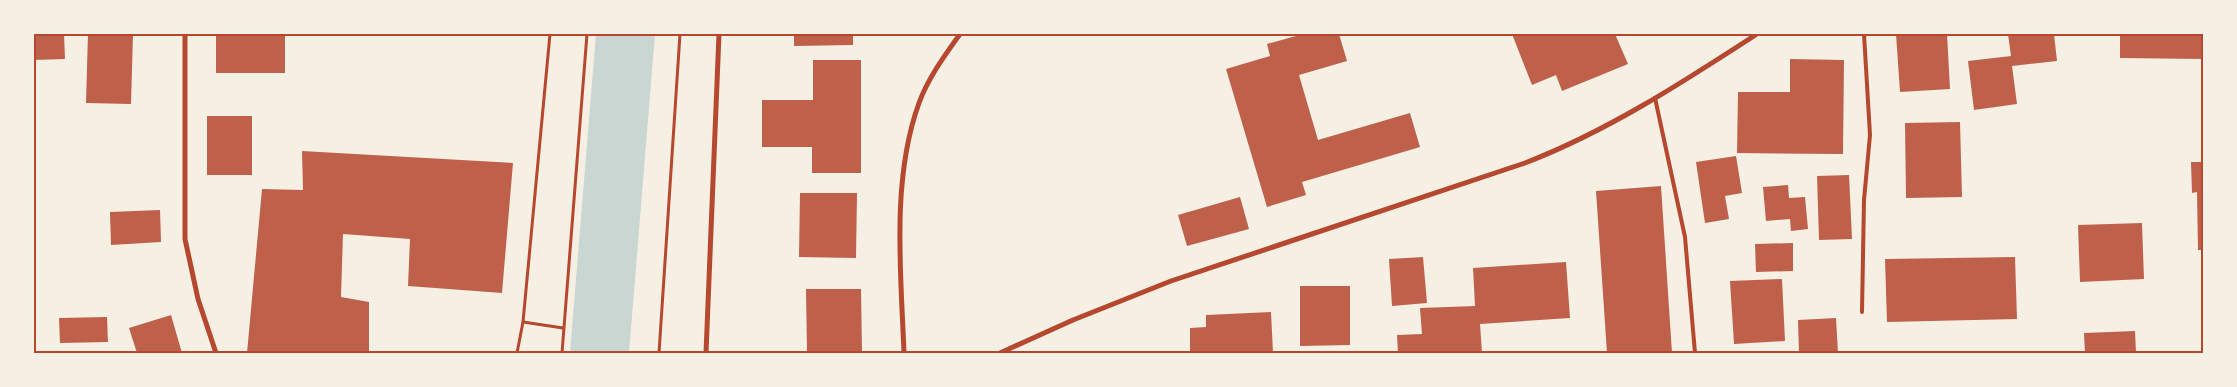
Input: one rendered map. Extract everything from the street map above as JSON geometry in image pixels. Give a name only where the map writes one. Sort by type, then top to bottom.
[{"type":"street","points":[[186,34],[185,238],[198,299],[216,353]]},
{"type":"street","points":[[706,353],[719,34]]},
{"type":"street","points":[[904,353],[901,282],[901,190],[909,137],[919,101],[939,65],[960,34]]},
{"type":"street","points":[[1000,353],[1074,320],[1171,281],[1517,166],[1565,148],[1655,98],[1757,34]]},
{"type":"lane","points":[[1862,312],[1864,200],[1870,135],[1864,34]]},
{"type":"lane","points":[[1655,98],[1685,237],[1695,353]]},
{"type":"path","points":[[517,353],[523,322],[550,34]]},
{"type":"path","points":[[562,353],[587,34]]},
{"type":"path","points":[[659,353],[680,34]]},
{"type":"path","points":[[523,322],[563,328]]},
{"type":"shaded area","points":[[596,34],[655,34],[629,353],[570,353]]},
{"type":"building","points":[[34,34],[64,34],[65,59],[34,60]]},
{"type":"building","points":[[88,34],[133,34],[131,104],[86,103]]},
{"type":"building","points":[[216,34],[285,34],[285,73],[216,73]]},
{"type":"building","points":[[794,34],[853,34],[853,45],[794,46]]},
{"type":"building","points":[[1303,34],[1339,34],[1347,61],[1299,75],[1318,140],[1410,113],[1420,147],[1302,182],[1306,195],[1267,207],[1226,69],[1270,56],[1267,44]]},
{"type":"building","points":[[1512,34],[1615,34],[1628,64],[1562,91],[1556,75],[1532,85]]},
{"type":"building","points":[[1896,34],[1947,34],[1950,89],[1900,92]]},
{"type":"building","points":[[2008,34],[2054,34],[2057,61],[2012,66],[2017,104],[1974,110],[1968,61],[2011,56]]},
{"type":"building","points":[[2120,34],[2203,34],[2203,59],[2120,58]]},
{"type":"building","points":[[1790,59],[1844,60],[1843,154],[1737,153],[1738,92],[1790,92]]},
{"type":"building","points":[[813,60],[861,60],[861,173],[812,173],[812,147],[762,147],[762,100],[813,100]]},
{"type":"building","points":[[207,116],[252,116],[252,175],[207,175]]},
{"type":"building","points":[[1960,122],[1962,197],[1906,198],[1905,123]]},
{"type":"building","points":[[302,151],[513,163],[502,293],[408,286],[410,239],[343,234],[341,297],[369,302],[369,353],[247,353],[262,189],[303,190]]},
{"type":"building","points":[[1736,156],[1742,193],[1725,196],[1729,219],[1705,223],[1696,162]]},
{"type":"building","points":[[2191,162],[2203,162],[2203,250],[2198,250],[2197,192],[2192,193]]},
{"type":"building","points":[[1849,175],[1852,239],[1819,240],[1817,176]]},
{"type":"building","points":[[1788,185],[1789,198],[1805,197],[1808,229],[1791,231],[1790,219],[1766,221],[1763,187]]},
{"type":"building","points":[[1661,186],[1672,353],[1607,353],[1596,191]]},
{"type":"building","points":[[800,193],[857,193],[856,258],[799,257]]},
{"type":"building","points":[[1240,197],[1249,229],[1187,246],[1178,215]]},
{"type":"building","points":[[160,210],[161,242],[111,245],[110,212]]},
{"type":"building","points":[[2142,223],[2144,279],[2080,282],[2078,225]]},
{"type":"building","points":[[1793,243],[1793,271],[1756,272],[1755,244]]},
{"type":"building","points":[[1423,257],[1427,303],[1392,306],[1389,259]]},
{"type":"building","points":[[2015,257],[2017,319],[1887,322],[1885,259]]},
{"type":"building","points":[[1566,262],[1570,318],[1480,324],[1482,353],[1398,353],[1397,335],[1422,334],[1420,308],[1475,306],[1473,268]]},
{"type":"building","points":[[1782,279],[1785,341],[1734,344],[1730,281]]},
{"type":"building","points":[[1300,286],[1350,286],[1350,345],[1300,346]]},
{"type":"building","points":[[806,289],[861,289],[862,353],[807,353]]},
{"type":"building","points":[[1271,312],[1273,353],[1190,353],[1190,328],[1206,327],[1206,315]]},
{"type":"building","points":[[171,315],[182,353],[137,353],[129,328]]},
{"type":"building","points":[[107,317],[108,342],[60,343],[59,318]]},
{"type":"building","points":[[1836,318],[1838,353],[1799,353],[1798,320]]},
{"type":"building","points":[[2135,331],[2136,353],[2085,353],[2084,333]]}]
